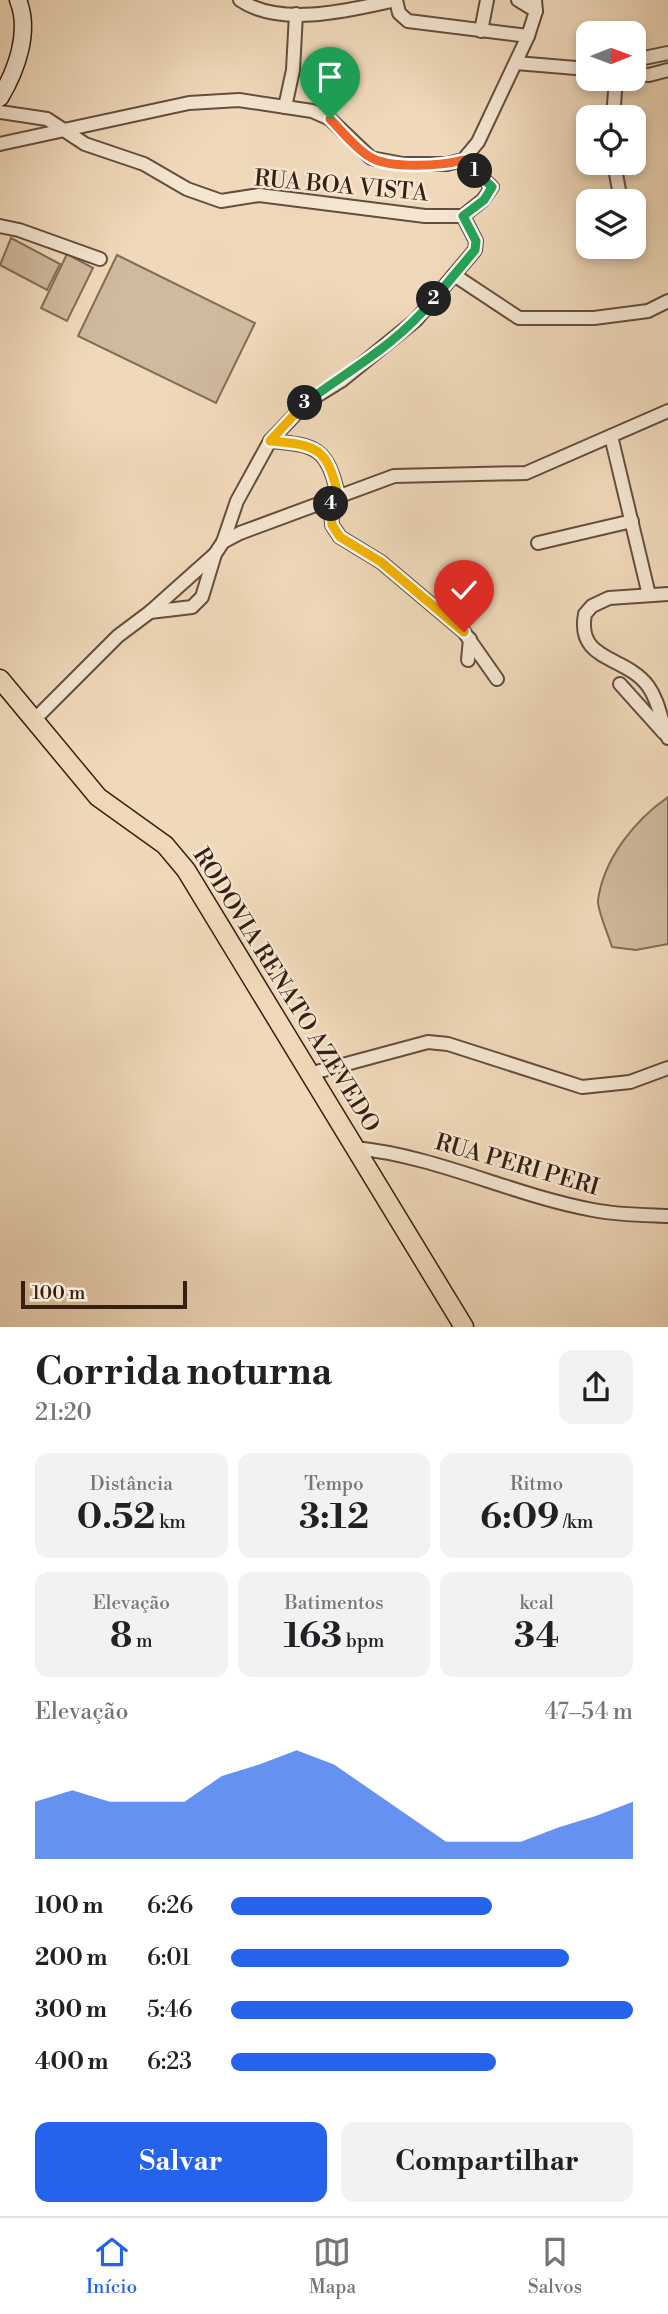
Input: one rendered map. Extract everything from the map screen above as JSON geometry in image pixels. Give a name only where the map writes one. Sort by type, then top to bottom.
[{"type":"main road","name":"RODOVIA RENATO AZEVEDO","points":[[0,679],[98,797],[166,845],[186,870],[464,1327]]},
{"type":"street","points":[[0,98],[13,76],[22,43],[18,0]]},
{"type":"street","points":[[240,0],[251,7],[296,14],[336,13],[396,0],[399,13],[408,22],[528,36]]},
{"type":"street","points":[[481,31],[487,0]]},
{"type":"street","points":[[0,144],[189,103],[239,100],[312,111],[330,119],[372,159],[427,166],[463,160],[478,142],[528,36],[535,6],[518,0]]},
{"type":"street","points":[[285,107],[293,70],[296,14]]},
{"type":"street","points":[[646,58],[668,53]]},
{"type":"street","points":[[516,63],[576,67]]},
{"type":"street","points":[[646,75],[668,70]]},
{"type":"street","name":"RUA BOA VISTA","points":[[0,112],[47,119],[85,144],[144,163],[187,189],[221,201],[259,195],[425,216],[463,216]]},
{"type":"street","points":[[34,720],[118,636],[150,612],[215,554],[223,542],[237,501],[270,441],[307,402],[341,381],[416,320],[475,250],[476,241],[463,216],[484,200],[492,187],[463,160]]},
{"type":"street","points":[[0,226],[19,230],[100,259]]},
{"type":"street","points":[[454,275],[519,318],[594,318],[648,311],[668,301]]},
{"type":"street","points":[[223,542],[335,496],[394,476],[526,473],[668,411]]},
{"type":"street","points":[[611,436],[649,595]]},
{"type":"street","points":[[270,441],[307,445],[326,457],[335,496],[332,525],[340,537],[381,562],[464,632],[497,679]]},
{"type":"street","points":[[538,542],[632,521]]},
{"type":"street","points":[[150,612],[192,607],[202,597],[215,554]]},
{"type":"street","points":[[667,737],[663,707],[648,686],[637,675],[587,644],[583,634],[585,614],[592,606],[610,598],[668,594]]},
{"type":"street","points":[[468,660],[470,639]]},
{"type":"street","points":[[620,684],[667,737]]},
{"type":"street","points":[[309,1074],[428,1042],[447,1044],[582,1087],[630,1082],[668,1068]]},
{"type":"street","name":"RUA PERI PERI","points":[[355,1147],[392,1151],[594,1211],[668,1216]]},
{"type":"shaded area","points":[[11,238],[60,264],[47,290],[0,265]]},
{"type":"shaded area","points":[[67,254],[93,268],[67,321],[41,308]]},
{"type":"shaded area","points":[[117,255],[255,323],[216,403],[78,336]]},
{"type":"shaded area","points":[[668,797],[668,944],[636,950],[612,947],[598,904],[601,884],[623,841],[644,817]]},
{"type":"route","points":[[330,119],[372,159],[427,166],[463,160],[492,187],[484,200],[463,216],[476,241],[475,250],[416,320],[341,381],[307,402],[270,441],[307,445],[326,457],[333,472],[338,495],[331,498],[332,525],[340,537],[381,562],[464,632]]}]
